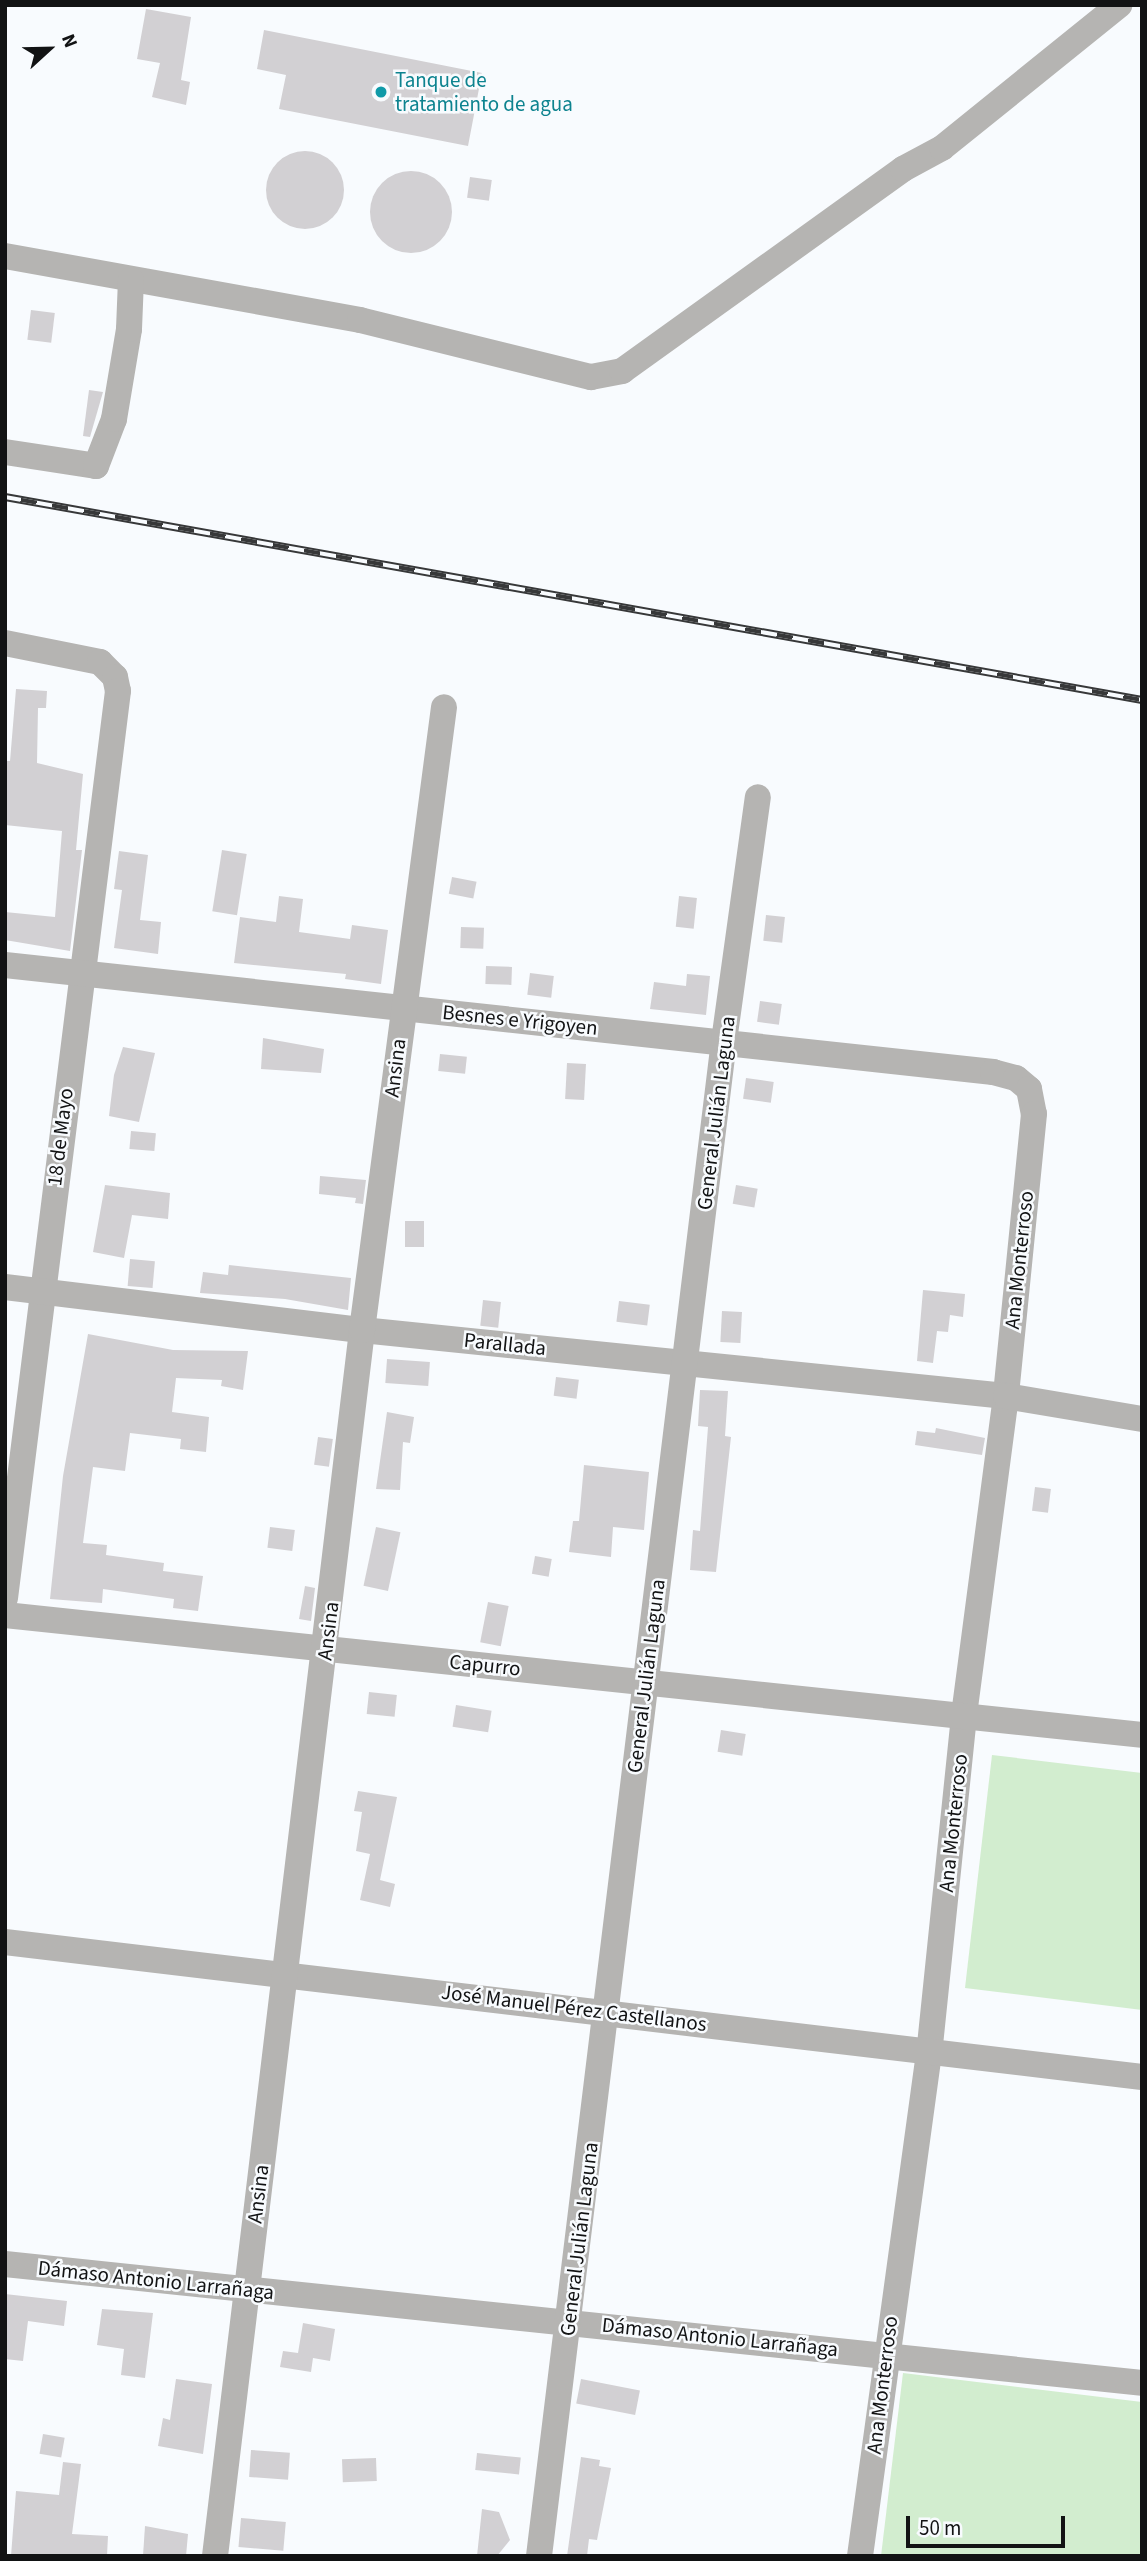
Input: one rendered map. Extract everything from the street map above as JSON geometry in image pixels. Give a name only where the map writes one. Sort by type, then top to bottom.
[{"type":"street","points":[[5,256],[360,320],[591,377],[622,371],[903,169],[942,148],[1119,5]]},
{"type":"street","points":[[5,452],[96,466],[114,419],[129,329],[131,279]]},
{"type":"street","name":"18 de Mayo","points":[[5,643],[100,662],[115,677],[118,705],[80,973],[5,1598]]},
{"type":"street","name":"Ansina","points":[[215,2556],[245,2290],[326,1648],[362,1330],[444,707]]},
{"type":"street","name":"General Julián Laguna","points":[[539,2556],[724,1041],[758,797]]},
{"type":"street","name":"Besnes e Yrigoyen","points":[[5,965],[724,1041],[1005,1074],[1029,1089]]},
{"type":"street","name":"Ana Monterroso","points":[[860,2556],[929,2053],[964,1716],[1006,1396],[1034,1114],[1029,1089]]},
{"type":"street","name":"Parallada","points":[[5,1287],[362,1330],[1006,1396],[1142,1419]]},
{"type":"street","name":"Capurro","points":[[5,1615],[1142,1735]]},
{"type":"street","name":"José Manuel Pérez Castellanos","points":[[5,1942],[606,2011],[929,2053],[1142,2077]]},
{"type":"street","name":"Dámaso Antonio Larrañaga","points":[[5,2264],[886,2353],[1142,2383]]},
{"type":"green space","points":[[992,1755],[1142,1773],[1142,2010],[965,1988]]},
{"type":"green space","points":[[903,2373],[1142,2402],[1142,2556],[881,2556]]},
{"type":"building","points":[[146,9],[191,17],[181,80],[190,82],[186,105],[152,97],[160,63],[137,59]]},
{"type":"building","name":"Tanque de tratamiento de agua","points":[[264,30],[482,73],[468,146],[279,109],[286,75],[257,69]]},
{"type":"building","points":[[297,151],[313,151],[327,157],[338,168],[344,182],[344,198],[338,212],[327,223],[313,229],[297,229],[283,223],[272,212],[266,198],[266,182],[272,168],[283,157]]},
{"type":"building","name":"Tanque de tratamiento de agua","points":[[411,171],[427,174],[440,183],[449,196],[452,212],[449,228],[440,241],[427,250],[411,253],[395,250],[382,241],[373,228],[370,212],[373,196],[382,183],[395,174]]},
{"type":"building","points":[[470,177],[492,180],[489,201],[467,198]]},
{"type":"building","points":[[31,310],[55,313],[51,343],[27,340]]},
{"type":"building","points":[[89,390],[103,392],[90,437],[83,436]]},
{"type":"building","points":[[16,689],[47,691],[46,708],[38,708],[37,763],[83,774],[76,850],[82,850],[70,951],[5,940],[5,912],[55,917],[62,831],[5,825],[6,761],[10,761]]},
{"type":"building","points":[[222,850],[247,854],[237,915],[212,911]]},
{"type":"building","points":[[119,851],[148,855],[140,920],[161,922],[158,954],[114,948],[122,890],[114,889]]},
{"type":"building","points":[[452,877],[477,882],[473,898],[449,894]]},
{"type":"building","points":[[279,896],[303,899],[299,932],[350,939],[352,925],[388,930],[381,984],[345,979],[346,974],[234,963],[240,917],[276,922]]},
{"type":"building","points":[[679,896],[697,898],[694,929],[676,927]]},
{"type":"building","points":[[766,915],[785,917],[782,943],[763,941]]},
{"type":"building","points":[[461,927],[484,928],[483,949],[460,948]]},
{"type":"building","points":[[486,966],[512,967],[511,985],[485,984]]},
{"type":"building","points":[[530,973],[554,976],[551,998],[527,995]]},
{"type":"building","points":[[687,974],[710,976],[706,1015],[650,1009],[654,982],[686,986]]},
{"type":"building","points":[[760,1001],[782,1004],[779,1025],[757,1022]]},
{"type":"building","points":[[263,1038],[324,1049],[321,1073],[261,1069]]},
{"type":"building","points":[[123,1047],[155,1053],[139,1122],[109,1116],[114,1075]]},
{"type":"building","points":[[440,1054],[467,1057],[465,1074],[438,1071]]},
{"type":"building","points":[[567,1063],[586,1064],[584,1100],[565,1099]]},
{"type":"building","points":[[746,1078],[774,1082],[771,1103],[743,1099]]},
{"type":"building","points":[[131,1131],[156,1133],[154,1151],[129,1149]]},
{"type":"building","points":[[320,1176],[366,1180],[363,1204],[355,1203],[356,1198],[319,1194]]},
{"type":"building","points":[[105,1185],[170,1193],[168,1219],[132,1215],[124,1258],[93,1252]]},
{"type":"building","points":[[736,1185],[758,1189],[754,1208],[733,1204]]},
{"type":"building","points":[[405,1221],[424,1221],[424,1247],[405,1247]]},
{"type":"building","points":[[130,1259],[155,1261],[153,1288],[128,1286]]},
{"type":"building","points":[[229,1265],[351,1278],[348,1310],[285,1299],[200,1293],[203,1272],[228,1275]]},
{"type":"building","points":[[923,1290],[965,1294],[963,1317],[950,1315],[948,1332],[937,1331],[933,1363],[917,1361]]},
{"type":"building","points":[[483,1300],[501,1302],[498,1328],[480,1326]]},
{"type":"building","points":[[619,1301],[650,1305],[647,1326],[616,1322]]},
{"type":"building","points":[[722,1311],[742,1312],[740,1343],[720,1342]]},
{"type":"building","points":[[88,1334],[173,1350],[248,1351],[243,1390],[221,1386],[222,1380],[176,1378],[172,1412],[209,1417],[206,1452],[180,1449],[181,1439],[130,1433],[125,1471],[93,1467],[83,1543],[107,1545],[106,1555],[164,1563],[163,1571],[203,1576],[198,1611],[173,1608],[174,1599],[103,1589],[102,1603],[50,1599],[63,1476]]},
{"type":"building","points":[[387,1359],[430,1362],[428,1386],[385,1383]]},
{"type":"building","points":[[556,1377],[579,1380],[577,1399],[554,1396]]},
{"type":"building","points":[[700,1390],[728,1391],[725,1436],[731,1437],[716,1572],[690,1570],[693,1530],[700,1531],[708,1427],[698,1426]]},
{"type":"building","points":[[387,1412],[414,1417],[410,1443],[403,1442],[400,1490],[376,1489]]},
{"type":"building","points":[[936,1428],[985,1438],[982,1455],[915,1445],[917,1431],[935,1433]]},
{"type":"building","points":[[318,1437],[333,1439],[329,1467],[314,1465]]},
{"type":"building","points":[[584,1465],[649,1472],[644,1530],[613,1527],[611,1557],[569,1552],[573,1521],[579,1521]]},
{"type":"building","points":[[1035,1487],[1051,1489],[1048,1513],[1032,1511]]},
{"type":"building","points":[[270,1527],[295,1530],[292,1551],[267,1548]]},
{"type":"building","points":[[376,1527],[400,1532],[388,1591],[364,1586]]},
{"type":"building","points":[[535,1556],[552,1559],[549,1577],[532,1574]]},
{"type":"building","points":[[305,1586],[315,1588],[311,1621],[299,1619]]},
{"type":"building","points":[[488,1602],[509,1606],[501,1646],[480,1642]]},
{"type":"building","points":[[369,1692],[397,1695],[395,1717],[367,1714]]},
{"type":"building","points":[[456,1705],[492,1711],[488,1732],[453,1727]]},
{"type":"building","points":[[721,1730],[746,1734],[742,1756],[718,1752]]},
{"type":"building","points":[[358,1791],[397,1797],[380,1880],[395,1884],[390,1907],[360,1900],[370,1854],[356,1851],[362,1812],[354,1811]]},
{"type":"building","points":[[5,2294],[67,2301],[64,2326],[28,2321],[23,2361],[5,2359]]},
{"type":"building","points":[[102,2309],[153,2313],[145,2378],[121,2375],[124,2349],[97,2345]]},
{"type":"building","points":[[303,2323],[335,2329],[330,2361],[313,2358],[311,2372],[280,2367],[283,2351],[298,2353]]},
{"type":"building","points":[[176,2379],[212,2384],[203,2454],[158,2446],[163,2418],[170,2420]]},
{"type":"building","points":[[581,2379],[640,2390],[635,2415],[576,2404]]},
{"type":"building","points":[[43,2434],[65,2438],[61,2458],[40,2454]]},
{"type":"building","points":[[251,2450],[290,2453],[288,2480],[249,2477]]},
{"type":"building","points":[[477,2453],[521,2458],[519,2475],[475,2470]]},
{"type":"building","points":[[581,2457],[600,2460],[599,2466],[611,2468],[597,2540],[589,2539],[587,2556],[567,2556]]},
{"type":"building","points":[[376,2458],[377,2481],[343,2482],[342,2459]]},
{"type":"building","points":[[63,2462],[81,2464],[72,2534],[108,2536],[107,2556],[11,2556],[16,2491],[59,2495]]},
{"type":"building","points":[[482,2509],[499,2512],[510,2540],[497,2556],[477,2556]]},
{"type":"building","points":[[241,2518],[286,2522],[283,2551],[238,2547]]},
{"type":"building","points":[[145,2526],[188,2534],[186,2556],[143,2556]]},
{"type":"railway","points":[[5,497],[1142,700]]},
{"type":"place","name":"Tanque de tratamiento de agua","points":[[381,92]]}]
